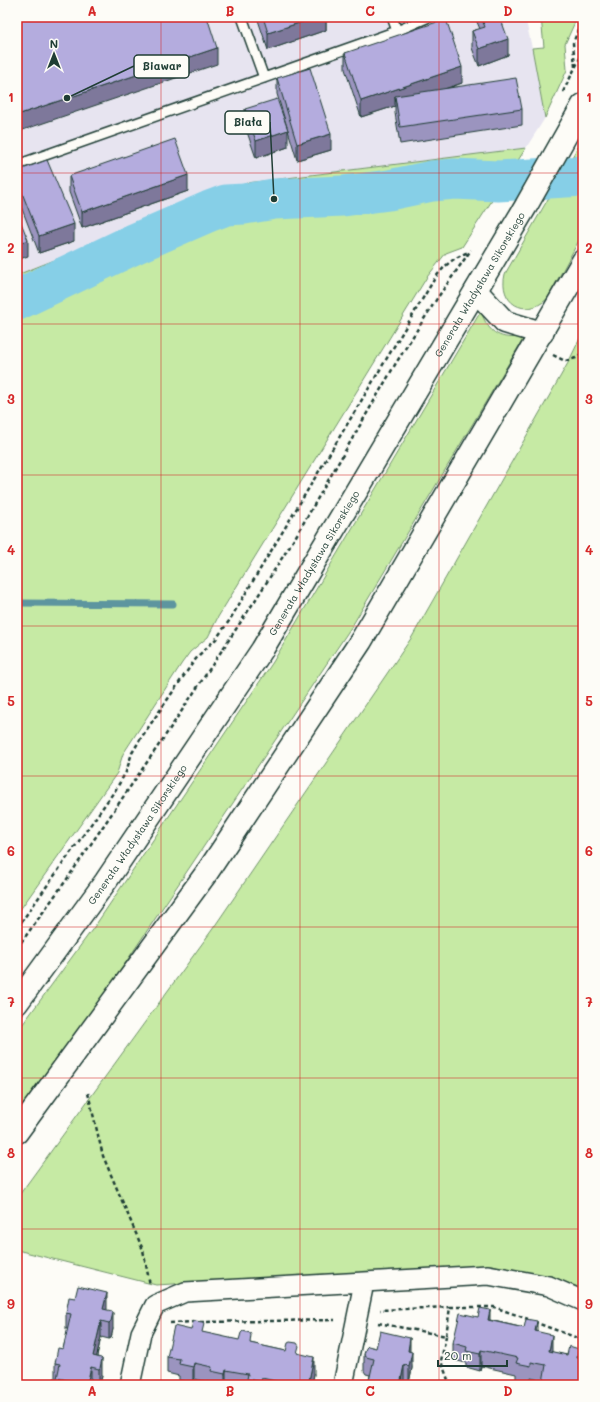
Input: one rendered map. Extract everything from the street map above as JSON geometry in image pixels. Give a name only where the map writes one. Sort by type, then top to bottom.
[{"type":"main road","name":"Generała Władysława Sikorskiego","points":[[17,1003],[106,881],[262,650],[476,291],[583,105]]},
{"type":"main road","points":[[17,1132],[208,871],[362,641],[583,261]]},
{"type":"main road","points":[[476,291],[505,322],[538,340]]},
{"type":"street","points":[[130,1385],[141,1333],[155,1305],[185,1292],[488,1275],[549,1286],[583,1301]]},
{"type":"street","points":[[342,1385],[364,1282]]},
{"type":"lane","points":[[242,17],[264,78]]},
{"type":"lane","points":[[392,17],[397,31]]},
{"type":"lane","points":[[17,165],[397,31],[429,17]]},
{"type":"path","points":[[583,18],[573,43],[575,68],[583,52]]},
{"type":"path","points":[[17,928],[116,789],[126,772],[132,753],[141,738],[192,664],[216,639],[229,621],[435,278],[447,263],[460,255],[470,252],[438,297],[403,351],[296,536],[260,593],[168,732],[67,879],[17,948]]},
{"type":"path","points":[[538,340],[565,361],[576,358],[583,353]]},
{"type":"path","points":[[88,1093],[103,1156],[143,1250],[155,1305]]},
{"type":"path","points":[[450,1307],[441,1361],[450,1385]]},
{"type":"path","points":[[374,1310],[494,1307],[583,1340]]},
{"type":"path","points":[[167,1323],[342,1319]]},
{"type":"path","points":[[375,1323],[446,1336]]},
{"type":"shaded area","points":[[17,17],[525,17],[545,118],[526,148],[247,183],[17,275]]},
{"type":"green space","points":[[541,17],[565,17],[575,22],[565,44],[567,70],[545,118],[532,48],[544,47]]},
{"type":"green space","points":[[583,138],[583,233],[547,299],[539,305],[530,308],[522,308],[509,300],[504,284],[505,274]]},
{"type":"green space","points":[[526,148],[462,247],[446,253],[427,277],[218,617],[208,637],[190,652],[182,663],[123,754],[117,773],[17,914],[17,275],[247,183]]},
{"type":"green space","points":[[481,311],[488,325],[497,334],[509,337],[525,336],[352,626],[83,1026],[17,1116],[17,1032],[97,923],[273,662]]},
{"type":"green space","points":[[583,332],[583,1289],[554,1277],[490,1265],[156,1285],[17,1250],[17,1198],[212,930],[412,637],[568,363]]},
{"type":"building","points":[[17,17],[207,17],[217,48],[17,115]]},
{"type":"building","points":[[263,17],[317,17],[268,33]]},
{"type":"building","points":[[481,17],[500,17],[508,39],[479,49],[472,31],[485,27]]},
{"type":"building","points":[[446,19],[462,67],[361,101],[345,53]]},
{"type":"building","points":[[310,68],[331,134],[297,144],[277,78]]},
{"type":"building","points":[[516,78],[522,109],[400,127],[395,96]]},
{"type":"building","points":[[277,99],[288,130],[256,141],[245,109]]},
{"type":"building","points":[[17,119],[21,130],[17,132]]},
{"type":"building","points":[[175,139],[188,175],[82,212],[69,176]]},
{"type":"building","points":[[47,160],[74,224],[39,236],[17,180],[17,171]]},
{"type":"building","points":[[17,213],[28,240],[17,244]]},
{"type":"building","points":[[78,1286],[107,1293],[103,1309],[112,1311],[113,1313],[109,1323],[101,1321],[93,1356],[102,1359],[100,1368],[91,1367],[87,1384],[57,1378],[60,1364],[55,1363],[58,1348],[63,1349],[71,1314],[66,1313],[69,1297],[75,1298]]},
{"type":"building","points":[[480,1308],[490,1310],[488,1320],[524,1328],[526,1319],[537,1321],[535,1331],[552,1335],[549,1351],[567,1355],[569,1346],[579,1349],[577,1358],[583,1359],[583,1385],[555,1385],[543,1382],[546,1365],[531,1362],[531,1366],[516,1363],[518,1358],[481,1350],[480,1354],[466,1351],[467,1347],[453,1343],[460,1313],[478,1317]]},
{"type":"building","points":[[193,1322],[203,1322],[202,1332],[239,1340],[243,1331],[250,1333],[250,1343],[286,1351],[288,1343],[297,1343],[299,1346],[297,1353],[314,1357],[308,1385],[279,1385],[279,1382],[262,1378],[261,1382],[247,1379],[248,1374],[226,1370],[225,1374],[211,1371],[212,1367],[194,1363],[193,1367],[179,1364],[180,1359],[167,1357],[174,1326],[191,1330]]},
{"type":"building","points":[[380,1331],[410,1338],[408,1351],[412,1352],[409,1366],[404,1365],[400,1385],[368,1385],[374,1359],[366,1357],[364,1354],[368,1346],[376,1348]]},
{"type":"waterway","points":[[17,300],[134,244],[226,205],[244,204],[274,199],[343,196],[389,190],[432,181],[455,179],[498,181],[583,176]]},
{"type":"waterway","points":[[17,603],[173,604]]},
{"type":"place","name":"Biawar","points":[[67,98]]},
{"type":"place","name":"Biała","points":[[274,199]]}]
